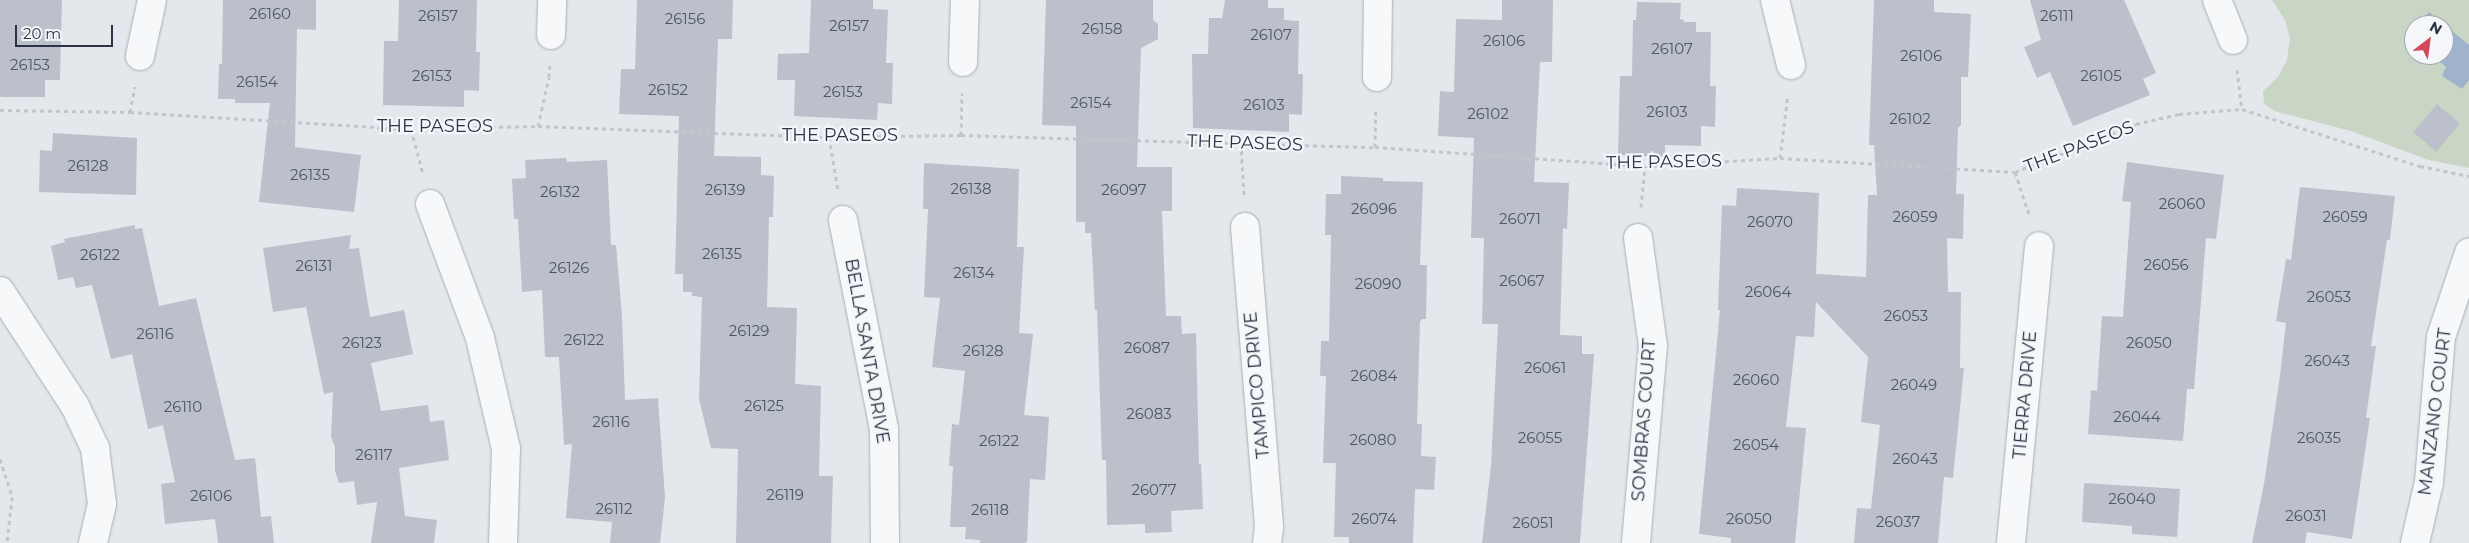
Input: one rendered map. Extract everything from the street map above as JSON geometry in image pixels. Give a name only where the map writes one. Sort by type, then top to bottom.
[{"type":"street","points":[[140,56],[152,0]]},
{"type":"street","points":[[551,36],[552,0]]},
{"type":"street","points":[[963,62],[965,0]]},
{"type":"street","points":[[1377,77],[1378,0]]},
{"type":"street","points":[[1775,0],[1791,65]]},
{"type":"street","points":[[2217,0],[2233,40]]},
{"type":"street","points":[[430,204],[480,338],[506,449],[503,543]]},
{"type":"street","name":"BELLA SANTA DRIVE","points":[[843,220],[884,429],[885,543]]},
{"type":"street","name":"TAMPICO DRIVE","points":[[1245,227],[1269,527],[1268,543]]},
{"type":"street","name":"SOMBRAS COURT","points":[[1636,543],[1652,346],[1638,238]]},
{"type":"street","name":"TIERRA DRIVE","points":[[2011,543],[2039,246]]},
{"type":"street","name":"MANZANO COURT","points":[[2415,543],[2429,482],[2440,337],[2469,253]]},
{"type":"street","points":[[0,291],[75,406],[95,448],[102,504],[94,543]]},
{"type":"path","points":[[538,126],[549,77],[551,36]]},
{"type":"path","points":[[2233,40],[2242,109]]},
{"type":"path","points":[[961,135],[963,62]]},
{"type":"path","points":[[1780,158],[1791,65]]},
{"type":"path","points":[[1375,147],[1377,77]]},
{"type":"path","name":"THE PASEOS","points":[[0,110],[130,112],[411,129],[538,126],[829,136],[961,135],[1375,147],[1645,166],[1780,158],[2015,172],[2136,124],[2179,114],[2242,109],[2420,166],[2469,176]]},
{"type":"path","points":[[411,129],[430,204]]},
{"type":"path","points":[[829,136],[843,220]]},
{"type":"path","points":[[1241,143],[1245,227]]},
{"type":"path","points":[[1638,238],[1645,166]]},
{"type":"path","points":[[2015,172],[2039,246]]},
{"type":"path","points":[[0,459],[12,497],[8,542]]},
{"type":"green space","points":[[2272,0],[2469,0],[2469,168],[2429,160],[2351,131],[2274,111],[2264,103],[2263,91],[2278,77],[2287,60],[2290,38],[2285,20]]},
{"type":"water","points":[[2454,33],[2469,45],[2469,80],[2462,89],[2442,76],[2446,67],[2444,65],[2454,65]]},
{"type":"building","points":[[0,0],[62,0],[60,80],[45,80],[45,97],[1,97],[0,95]]},
{"type":"building","points":[[223,0],[316,0],[316,30],[297,29],[295,147],[361,155],[354,212],[259,202],[270,103],[235,103],[235,99],[218,99],[219,64],[222,64]]},
{"type":"building","points":[[399,0],[477,0],[476,52],[480,52],[479,91],[464,90],[464,107],[383,105],[384,41],[398,41]]},
{"type":"building","points":[[637,0],[733,0],[732,39],[718,39],[714,156],[761,157],[761,175],[774,176],[773,217],[769,217],[767,307],[797,308],[795,384],[821,386],[819,476],[833,476],[831,543],[736,543],[738,449],[711,448],[699,399],[702,297],[692,296],[692,292],[683,292],[683,274],[675,274],[679,116],[619,114],[621,69],[635,69]]},
{"type":"building","points":[[811,0],[873,0],[873,9],[888,10],[886,63],[893,63],[892,104],[878,103],[877,120],[794,116],[795,80],[777,80],[778,54],[809,53]]},
{"type":"building","points":[[1046,0],[1153,0],[1153,20],[1158,24],[1158,39],[1141,48],[1137,167],[1172,167],[1172,211],[1162,211],[1166,316],[1181,316],[1182,334],[1196,333],[1199,464],[1201,464],[1203,509],[1171,511],[1172,532],[1145,533],[1145,524],[1107,525],[1106,460],[1102,460],[1097,310],[1095,310],[1091,233],[1085,233],[1085,222],[1076,222],[1076,126],[1042,125]]},
{"type":"building","points":[[1225,0],[1268,0],[1268,8],[1284,8],[1284,20],[1299,21],[1298,74],[1303,74],[1302,115],[1289,114],[1289,132],[1193,128],[1192,54],[1208,54],[1209,18],[1222,18]]},
{"type":"building","points":[[1502,0],[1553,0],[1552,62],[1540,62],[1534,182],[1569,183],[1567,229],[1563,228],[1560,335],[1582,336],[1582,354],[1594,354],[1580,543],[1482,543],[1491,466],[1498,324],[1482,324],[1484,238],[1471,238],[1474,138],[1438,136],[1440,91],[1454,92],[1456,19],[1502,20]]},
{"type":"building","points":[[1874,0],[1934,0],[1934,12],[1971,14],[1968,77],[1961,77],[1961,125],[1958,128],[1956,194],[1964,194],[1963,239],[1947,238],[1948,292],[1961,292],[1960,368],[1964,368],[1953,478],[1944,477],[1938,543],[1854,543],[1857,508],[1871,509],[1880,425],[1861,422],[1868,357],[1816,302],[1814,337],[1796,336],[1786,427],[1806,428],[1795,543],[1731,543],[1731,538],[1699,534],[1720,310],[1718,310],[1722,205],[1736,206],[1737,188],[1819,193],[1816,274],[1866,277],[1868,195],[1877,195],[1874,145],[1869,145]]},
{"type":"building","points":[[2030,0],[2124,0],[2156,73],[2143,79],[2150,95],[2073,126],[2050,72],[2037,78],[2024,47],[2041,40]]},
{"type":"building","points":[[1637,2],[1681,3],[1680,19],[1684,20],[1684,22],[1696,22],[1696,32],[1711,32],[1710,86],[1716,86],[1715,127],[1701,126],[1701,146],[1665,145],[1665,157],[1618,155],[1620,76],[1632,76],[1633,20],[1636,20]]},
{"type":"building","points":[[2437,104],[2460,123],[2436,152],[2413,132]]},
{"type":"building","points":[[53,133],[137,138],[136,195],[39,192],[40,150],[52,151]]},
{"type":"building","points":[[566,158],[567,162],[607,160],[611,245],[616,245],[622,317],[625,400],[658,398],[665,498],[660,543],[610,543],[612,522],[566,518],[572,444],[564,445],[559,357],[545,357],[542,290],[522,292],[518,219],[514,219],[512,179],[526,178],[525,160]]},
{"type":"building","points":[[2127,162],[2224,175],[2216,239],[2206,238],[2194,389],[2187,389],[2183,441],[2088,434],[2091,390],[2097,391],[2102,316],[2123,317],[2131,202],[2122,201]]},
{"type":"building","points":[[924,163],[1019,169],[1017,247],[1024,247],[1019,333],[1033,334],[1024,415],[1049,417],[1045,480],[1030,479],[1027,542],[1024,543],[980,543],[980,540],[965,539],[966,527],[950,527],[953,466],[949,466],[952,424],[959,425],[965,371],[932,367],[940,298],[924,297],[928,209],[923,209]]},
{"type":"building","points":[[1341,176],[1383,178],[1383,181],[1423,182],[1420,265],[1427,265],[1426,319],[1422,319],[1420,322],[1417,424],[1422,424],[1421,456],[1436,457],[1434,490],[1415,489],[1413,543],[1349,543],[1349,537],[1334,537],[1336,463],[1323,463],[1326,376],[1320,376],[1321,341],[1329,341],[1331,235],[1325,235],[1326,194],[1341,194]]},
{"type":"building","points":[[2300,187],[2395,196],[2390,240],[2387,240],[2371,346],[2376,346],[2366,418],[2370,418],[2352,539],[2307,532],[2305,543],[2252,543],[2264,484],[2286,323],[2276,321],[2286,259],[2291,260]]},
{"type":"building","points":[[135,225],[135,229],[142,228],[159,306],[196,298],[235,460],[255,458],[261,517],[271,516],[274,543],[218,543],[215,519],[165,524],[161,484],[175,482],[163,425],[148,429],[132,354],[111,359],[92,285],[76,288],[73,277],[58,280],[51,246],[65,242],[64,239]]},
{"type":"building","points":[[351,235],[349,249],[359,248],[370,317],[404,310],[413,354],[371,363],[381,411],[428,405],[430,422],[444,420],[449,460],[399,468],[405,516],[437,520],[434,543],[371,543],[377,502],[357,505],[354,481],[339,483],[335,471],[335,447],[331,437],[333,392],[324,394],[306,307],[273,312],[263,248]]},
{"type":"building","points":[[2084,483],[2180,489],[2177,537],[2132,534],[2132,526],[2082,522]]}]
